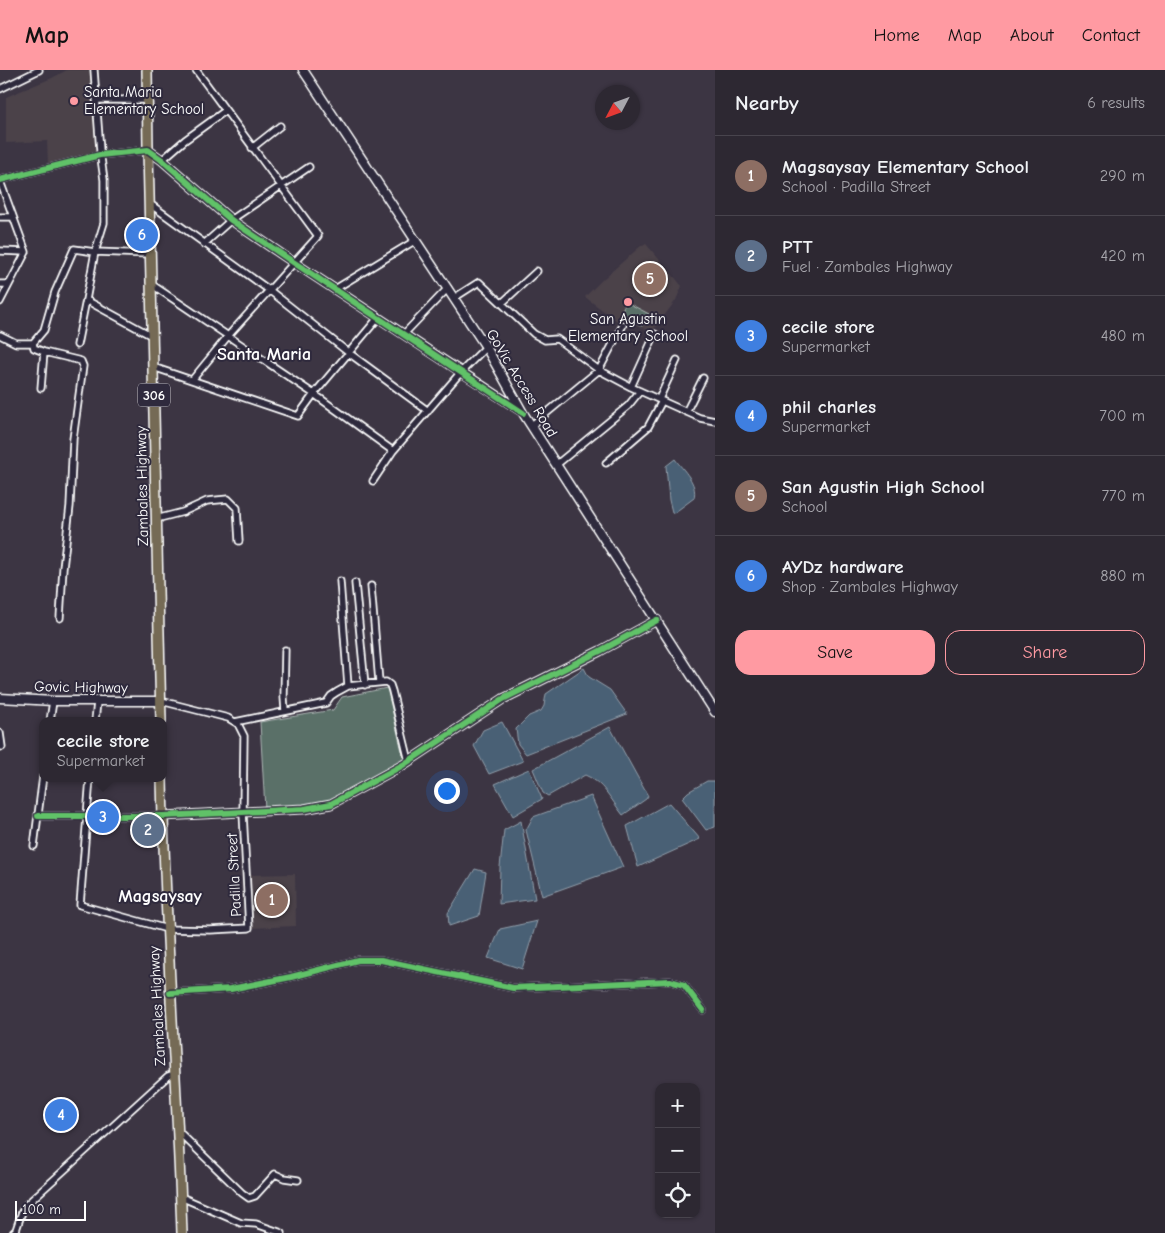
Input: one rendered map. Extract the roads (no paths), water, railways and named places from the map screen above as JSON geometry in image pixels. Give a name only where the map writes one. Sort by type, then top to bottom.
[{"type":"main road","name":"Zambales Highway","points":[[148,71],[150,254],[161,717]]},
{"type":"main road","name":"Zambales Highway","points":[[162,782],[167,929],[182,1233]]},
{"type":"street","points":[[1,90],[39,70]]},
{"type":"street","points":[[76,345],[95,252],[104,223],[104,180],[100,155],[94,70]]},
{"type":"street","points":[[192,380],[228,336],[318,236],[196,70]]},
{"type":"street","name":"GoVic Access Road","points":[[303,70],[486,347],[523,413],[715,712]]},
{"type":"street","points":[[97,100],[148,100]]},
{"type":"street","points":[[162,160],[185,140],[225,111]]},
{"type":"street","points":[[252,148],[280,126]]},
{"type":"street","points":[[0,302],[26,252],[0,181],[100,155],[148,150],[230,220],[523,413]]},
{"type":"street","points":[[204,244],[230,220],[309,167]]},
{"type":"street","points":[[150,204],[269,290],[349,353],[428,411]]},
{"type":"street","points":[[0,217],[13,217]]},
{"type":"street","points":[[335,289],[416,240]]},
{"type":"street","points":[[0,335],[16,344],[33,343],[44,330],[55,292],[74,249],[95,252],[150,254]]},
{"type":"street","points":[[0,251],[26,252]]},
{"type":"street","points":[[502,304],[537,271]]},
{"type":"street","points":[[454,298],[479,282],[534,334],[545,340],[557,339],[599,370],[631,387],[700,418],[715,421]]},
{"type":"street","points":[[0,284],[9,284]]},
{"type":"street","points":[[151,284],[314,394],[393,451]]},
{"type":"street","points":[[404,334],[448,288]]},
{"type":"street","points":[[86,300],[152,336]]},
{"type":"street","points":[[153,367],[298,416],[314,394],[378,318]]},
{"type":"street","points":[[532,425],[599,370],[623,324]]},
{"type":"street","points":[[631,387],[655,334]]},
{"type":"street","points":[[33,343],[34,348],[81,361],[83,366],[73,439],[70,506],[60,618]]},
{"type":"street","points":[[373,481],[393,451],[461,372],[486,347]]},
{"type":"street","points":[[41,388],[44,352]]},
{"type":"street","points":[[606,463],[648,427],[677,360]]},
{"type":"street","points":[[686,412],[703,378]]},
{"type":"street","points":[[556,465],[628,406],[640,391]]},
{"type":"street","points":[[156,519],[183,512],[207,501],[228,499],[237,508],[238,541]]},
{"type":"street","points":[[340,581],[348,686]]},
{"type":"street","points":[[355,583],[365,685]]},
{"type":"street","points":[[371,586],[380,682]]},
{"type":"street","points":[[38,816],[163,816],[243,813],[304,809],[331,804],[409,761],[503,699],[600,651],[657,620]]},
{"type":"street","points":[[285,650],[285,711]]},
{"type":"street","points":[[161,701],[228,718],[235,722],[326,703],[337,692],[348,686],[386,682],[390,685],[409,761]]},
{"type":"street","name":"Govic Highway","points":[[0,698],[96,702],[161,701]]},
{"type":"street","points":[[51,717],[53,701]]},
{"type":"street","points":[[95,717],[96,702]]},
{"type":"street","name":"Padilla Street","points":[[167,929],[210,930],[249,928],[243,813],[244,736],[235,722]]},
{"type":"street","points":[[0,733],[2,747]]},
{"type":"street","points":[[34,846],[42,782]]},
{"type":"street","points":[[90,782],[80,905],[167,929]]},
{"type":"street","points":[[170,993],[231,989],[291,977],[358,960],[381,960],[513,988],[670,981],[684,985],[703,1010]]},
{"type":"street","points":[[13,1233],[27,1204],[168,1076],[174,1074]]},
{"type":"street","points":[[178,1131],[249,1198],[256,1196],[274,1174],[298,1180]]},
{"type":"street","points":[[181,1197],[241,1223],[256,1224],[282,1233]]},
{"type":"water","points":[[675,459],[689,477],[695,492],[694,498],[674,513],[672,512],[669,500],[666,466]]},
{"type":"water","points":[[584,668],[589,677],[610,690],[627,714],[526,754],[518,744],[516,729],[529,716],[541,711],[546,694]]},
{"type":"water","points":[[502,722],[523,761],[489,774],[474,746],[483,730]]},
{"type":"water","points":[[610,727],[648,796],[646,799],[623,815],[602,787],[585,775],[548,796],[543,793],[533,769]]},
{"type":"water","points":[[529,769],[542,799],[513,816],[495,784]]},
{"type":"water","points":[[707,781],[715,781],[715,827],[706,830],[682,798],[688,792]]},
{"type":"water","points":[[591,796],[623,867],[542,896],[526,830],[533,817]]},
{"type":"water","points":[[669,803],[700,839],[638,867],[627,826]]},
{"type":"water","points":[[521,821],[535,899],[499,904],[504,830]]},
{"type":"water","points":[[475,869],[486,872],[479,916],[449,926],[448,913]]},
{"type":"water","points":[[537,921],[522,969],[488,958],[500,929]]},
{"type":"place","name":"Santa Maria Elementary School","points":[[74,101]]},
{"type":"place","name":"AYDz hardware","points":[[142,235]]},
{"type":"place","name":"San Agustin High School","points":[[650,279]]},
{"type":"place","name":"San Agustin Elementary School","points":[[628,302]]},
{"type":"place","name":"cecile store","points":[[103,817]]},
{"type":"place","name":"PTT","points":[[148,830]]},
{"type":"place","name":"Magsaysay Elementary School","points":[[272,900]]},
{"type":"place","name":"phil charles","points":[[61,1115]]},
{"type":"district","name":"Santa Maria","points":[[264,354]]},
{"type":"district","name":"Magsaysay","points":[[160,896]]}]
